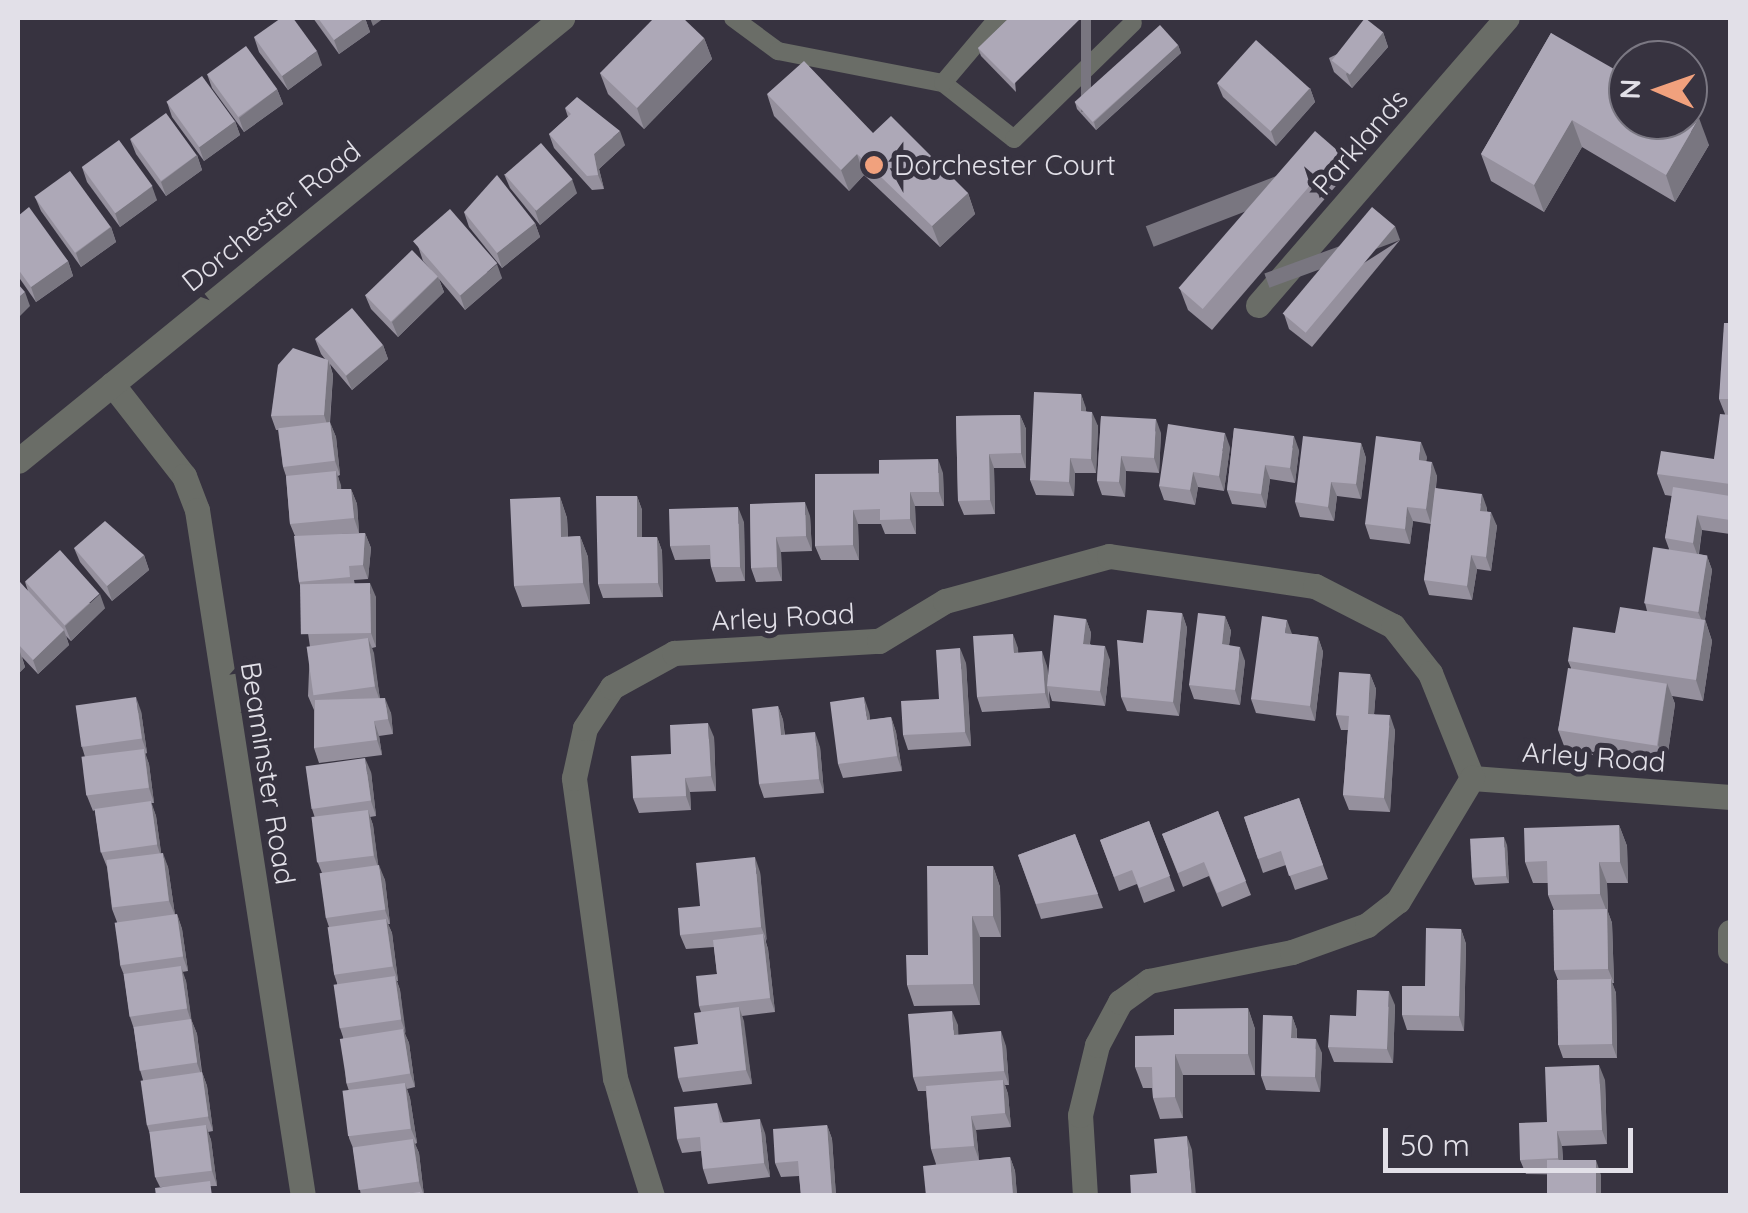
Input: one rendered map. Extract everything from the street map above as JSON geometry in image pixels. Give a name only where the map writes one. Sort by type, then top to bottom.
[{"type":"street","name":"Dorchester Road","points":[[18,461],[562,18]]},
{"type":"street","name":"Parklands","points":[[1258,305],[1507,18]]},
{"type":"street","name":"Beaminster Road","points":[[112,384],[184,476],[197,510],[303,1196]]},
{"type":"street","name":"Arley Road","points":[[652,1196],[615,1078],[574,778],[585,728],[612,687],[640,668],[674,653],[878,641],[945,602],[1109,556],[1315,586],[1393,626],[1430,672],[1472,778],[1730,797]]},
{"type":"street","points":[[1085,1196],[1080,1116],[1096,1044],[1120,1002],[1149,981],[1292,952],[1368,925],[1398,900],[1472,778]]},
{"type":"street","points":[[1730,932],[1730,951]]},
{"type":"lane","points":[[733,18],[778,51],[942,82],[1014,138],[1133,22]]},
{"type":"lane","points":[[942,82],[998,18]]},
{"type":"building","points":[[281,18],[293,18],[317,51],[282,76],[254,37]]},
{"type":"building","points":[[318,18],[365,18],[334,40]]},
{"type":"building","points":[[654,18],[683,18],[704,38],[637,108],[600,73]]},
{"type":"building","points":[[1009,18],[1081,18],[1014,84],[978,48]]},
{"type":"building","points":[[1365,18],[1383,32],[1350,75],[1332,61]]},
{"type":"building","points":[[1160,25],[1178,45],[1093,122],[1075,102]]},
{"type":"building","points":[[1551,33],[1608,66],[1608,140],[1686,140],[1666,175],[1572,120],[1534,185],[1481,154]]},
{"type":"building","points":[[1256,40],[1310,88],[1271,131],[1217,83]]},
{"type":"building","points":[[246,46],[277,89],[238,117],[207,74]]},
{"type":"building","name":"Dorchester Court","points":[[804,61],[873,133],[891,116],[968,193],[932,226],[857,154],[841,170],[767,94]]},
{"type":"building","points":[[202,76],[235,121],[199,147],[166,102]]},
{"type":"building","points":[[577,97],[620,131],[594,154],[598,175],[587,176],[549,134],[571,114],[565,108]]},
{"type":"building","points":[[166,113],[197,155],[161,181],[130,139]]},
{"type":"building","points":[[1315,131],[1339,152],[1203,309],[1179,288]]},
{"type":"building","points":[[119,140],[153,186],[115,213],[82,167]]},
{"type":"building","points":[[541,143],[572,179],[536,211],[505,174]]},
{"type":"building","points":[[70,171],[111,227],[75,253],[34,197]]},
{"type":"building","points":[[497,175],[535,223],[497,253],[464,212]]},
{"type":"building","points":[[29,207],[68,261],[31,287],[18,269],[18,216]]},
{"type":"building","points":[[1372,207],[1395,226],[1306,333],[1283,313]]},
{"type":"building","points":[[450,209],[497,263],[460,295],[413,241]]},
{"type":"building","points":[[412,250],[438,277],[391,322],[365,295]]},
{"type":"building","points":[[352,308],[383,345],[346,376],[315,339]]},
{"type":"building","points":[[1724,323],[1730,323],[1730,399],[1719,399]]},
{"type":"building","points":[[293,348],[328,360],[324,415],[271,416],[278,365]]},
{"type":"building","points":[[1034,392],[1081,394],[1081,411],[1092,412],[1091,459],[1070,458],[1069,482],[1030,480]]},
{"type":"building","points":[[1720,414],[1730,415],[1730,484],[1657,474],[1661,451],[1714,459]]},
{"type":"building","points":[[1020,415],[1021,453],[989,454],[990,500],[958,501],[956,416]]},
{"type":"building","points":[[1101,416],[1156,419],[1154,458],[1121,456],[1119,482],[1097,481]]},
{"type":"building","points":[[330,422],[335,461],[283,467],[278,428]]},
{"type":"building","points":[[1168,424],[1225,433],[1219,476],[1193,472],[1190,490],[1159,486]]},
{"type":"building","points":[[1234,428],[1294,436],[1290,468],[1265,465],[1261,494],[1227,490]]},
{"type":"building","points":[[1303,436],[1361,443],[1356,484],[1331,482],[1328,507],[1295,502]]},
{"type":"building","points":[[1376,436],[1421,442],[1419,460],[1432,462],[1426,509],[1407,507],[1405,529],[1365,524]]},
{"type":"building","points":[[938,459],[939,492],[910,492],[910,519],[880,520],[880,509],[853,510],[853,545],[815,546],[815,474],[879,474],[879,460]]},
{"type":"building","points":[[336,471],[337,489],[351,489],[354,518],[290,524],[286,476]]},
{"type":"building","points":[[1673,487],[1730,496],[1730,520],[1697,515],[1693,543],[1665,538]]},
{"type":"building","points":[[1435,488],[1482,494],[1480,511],[1491,512],[1486,557],[1471,555],[1467,586],[1424,580]]},
{"type":"building","points":[[596,496],[637,496],[637,537],[657,537],[658,583],[598,584]]},
{"type":"building","points":[[560,497],[561,537],[580,536],[583,583],[514,586],[510,499]]},
{"type":"building","points":[[805,502],[806,536],[776,537],[777,567],[751,568],[750,504]]},
{"type":"building","points":[[738,507],[740,567],[711,567],[710,545],[670,546],[669,509]]},
{"type":"building","points":[[105,521],[144,555],[107,586],[74,548]]},
{"type":"building","points":[[365,533],[363,565],[349,566],[350,577],[299,582],[294,536]]},
{"type":"building","points":[[1653,547],[1707,556],[1698,612],[1644,603]]},
{"type":"building","points":[[60,550],[99,594],[65,625],[25,581]]},
{"type":"building","points":[[20,582],[64,630],[33,660],[18,644]]},
{"type":"building","points":[[370,583],[371,633],[301,634],[300,584]]},
{"type":"building","points":[[1620,607],[1705,620],[1696,680],[1568,661],[1573,627],[1615,633]]},
{"type":"building","points":[[1147,610],[1182,613],[1173,702],[1121,697],[1117,640],[1143,643]]},
{"type":"building","points":[[1198,613],[1225,616],[1222,644],[1240,647],[1235,690],[1189,685]]},
{"type":"building","points":[[1054,615],[1086,619],[1083,644],[1105,646],[1100,691],[1047,686]]},
{"type":"building","points":[[1262,616],[1287,620],[1285,633],[1318,637],[1310,706],[1251,699]]},
{"type":"building","points":[[1013,634],[1014,653],[1042,651],[1045,693],[977,697],[973,636]]},
{"type":"building","points":[[368,638],[375,687],[313,695],[307,647]]},
{"type":"building","points":[[960,648],[965,732],[903,735],[901,701],[939,699],[936,650]]},
{"type":"building","points":[[1568,668],[1667,684],[1657,746],[1558,730]]},
{"type":"building","points":[[1339,672],[1370,674],[1368,714],[1390,715],[1384,798],[1343,795],[1349,716],[1336,715]]},
{"type":"building","points":[[136,697],[142,739],[81,747],[76,705]]},
{"type":"building","points":[[864,697],[867,720],[891,717],[897,756],[838,764],[830,702]]},
{"type":"building","points":[[385,698],[388,719],[374,721],[377,740],[314,748],[315,700]]},
{"type":"building","points":[[778,706],[781,735],[815,732],[819,779],[759,784],[752,709]]},
{"type":"building","points":[[708,723],[711,776],[685,778],[686,796],[633,798],[631,756],[671,754],[670,725]]},
{"type":"building","points":[[144,749],[149,788],[86,795],[81,757]]},
{"type":"building","points":[[365,758],[371,801],[312,809],[306,766]]},
{"type":"building","points":[[1299,798],[1323,865],[1289,876],[1281,851],[1258,859],[1244,817]]},
{"type":"building","points":[[151,801],[157,845],[101,853],[95,809]]},
{"type":"building","points":[[368,810],[374,856],[317,863],[311,817]]},
{"type":"building","points":[[1218,811],[1246,881],[1217,893],[1204,862],[1178,873],[1162,834]]},
{"type":"building","points":[[1149,821],[1170,876],[1139,888],[1132,870],[1114,877],[1100,840]]},
{"type":"building","points":[[1619,825],[1620,862],[1599,862],[1600,894],[1548,895],[1547,861],[1525,862],[1524,828]]},
{"type":"building","points":[[1075,834],[1098,894],[1036,904],[1018,855]]},
{"type":"building","points":[[1504,837],[1506,876],[1472,878],[1470,839]]},
{"type":"building","points":[[163,853],[169,901],[112,908],[106,860]]},
{"type":"building","points":[[755,857],[761,927],[680,935],[678,908],[700,906],[696,863]]},
{"type":"building","points":[[379,865],[385,910],[326,918],[320,873]]},
{"type":"building","points":[[927,866],[993,866],[993,916],[972,916],[973,984],[907,985],[906,955],[928,955]]},
{"type":"building","points":[[1607,909],[1608,969],[1554,970],[1553,910]]},
{"type":"building","points":[[177,914],[183,957],[121,965],[115,923]]},
{"type":"building","points":[[386,919],[393,967],[334,975],[328,927]]},
{"type":"building","points":[[1426,928],[1461,929],[1459,1016],[1402,1015],[1402,986],[1425,986]]},
{"type":"building","points":[[763,934],[770,998],[699,1006],[696,976],[717,974],[713,940]]},
{"type":"building","points":[[181,966],[187,1009],[130,1017],[124,974]]},
{"type":"building","points":[[395,976],[401,1020],[340,1028],[334,985]]},
{"type":"building","points":[[1611,979],[1612,1044],[1558,1045],[1557,980]]},
{"type":"building","points":[[1357,990],[1389,991],[1387,1049],[1328,1047],[1330,1015],[1356,1016]]},
{"type":"building","points":[[739,1007],[746,1070],[678,1078],[674,1047],[698,1044],[694,1013]]},
{"type":"building","points":[[1248,1008],[1248,1054],[1175,1054],[1175,1097],[1153,1098],[1152,1067],[1135,1067],[1135,1036],[1174,1035],[1174,1009]]},
{"type":"building","points":[[952,1011],[954,1035],[1001,1031],[1004,1071],[913,1077],[908,1014]]},
{"type":"building","points":[[1263,1015],[1292,1016],[1291,1038],[1316,1039],[1315,1077],[1261,1076]]},
{"type":"building","points":[[191,1019],[197,1063],[140,1071],[134,1027]]},
{"type":"building","points":[[403,1029],[410,1073],[347,1083],[340,1039]]},
{"type":"building","points":[[1599,1065],[1602,1130],[1557,1131],[1558,1158],[1520,1160],[1519,1123],[1547,1122],[1545,1067]]},
{"type":"building","points":[[202,1072],[208,1117],[147,1125],[141,1081]]},
{"type":"building","points":[[1003,1080],[1005,1113],[971,1116],[974,1146],[931,1149],[926,1086]]},
{"type":"building","points":[[405,1083],[411,1129],[348,1136],[342,1091]]},
{"type":"building","points":[[717,1103],[720,1123],[760,1119],[764,1163],[703,1169],[700,1137],[677,1139],[674,1107]]},
{"type":"building","points":[[206,1125],[212,1171],[155,1178],[149,1132]]},
{"type":"building","points":[[827,1125],[832,1196],[801,1196],[798,1161],[775,1163],[773,1129]]},
{"type":"building","points":[[1187,1136],[1192,1196],[1131,1196],[1130,1175],[1157,1173],[1154,1139]]},
{"type":"building","points":[[413,1139],[419,1182],[359,1190],[353,1147]]},
{"type":"building","points":[[1010,1157],[1013,1196],[926,1196],[923,1166]]},
{"type":"building","points":[[1547,1160],[1596,1160],[1596,1196],[1547,1196]]},
{"type":"building","points":[[210,1181],[212,1196],[156,1196],[155,1188]]},
{"type":"place","name":"Dorchester Court","points":[[874,165]]}]
